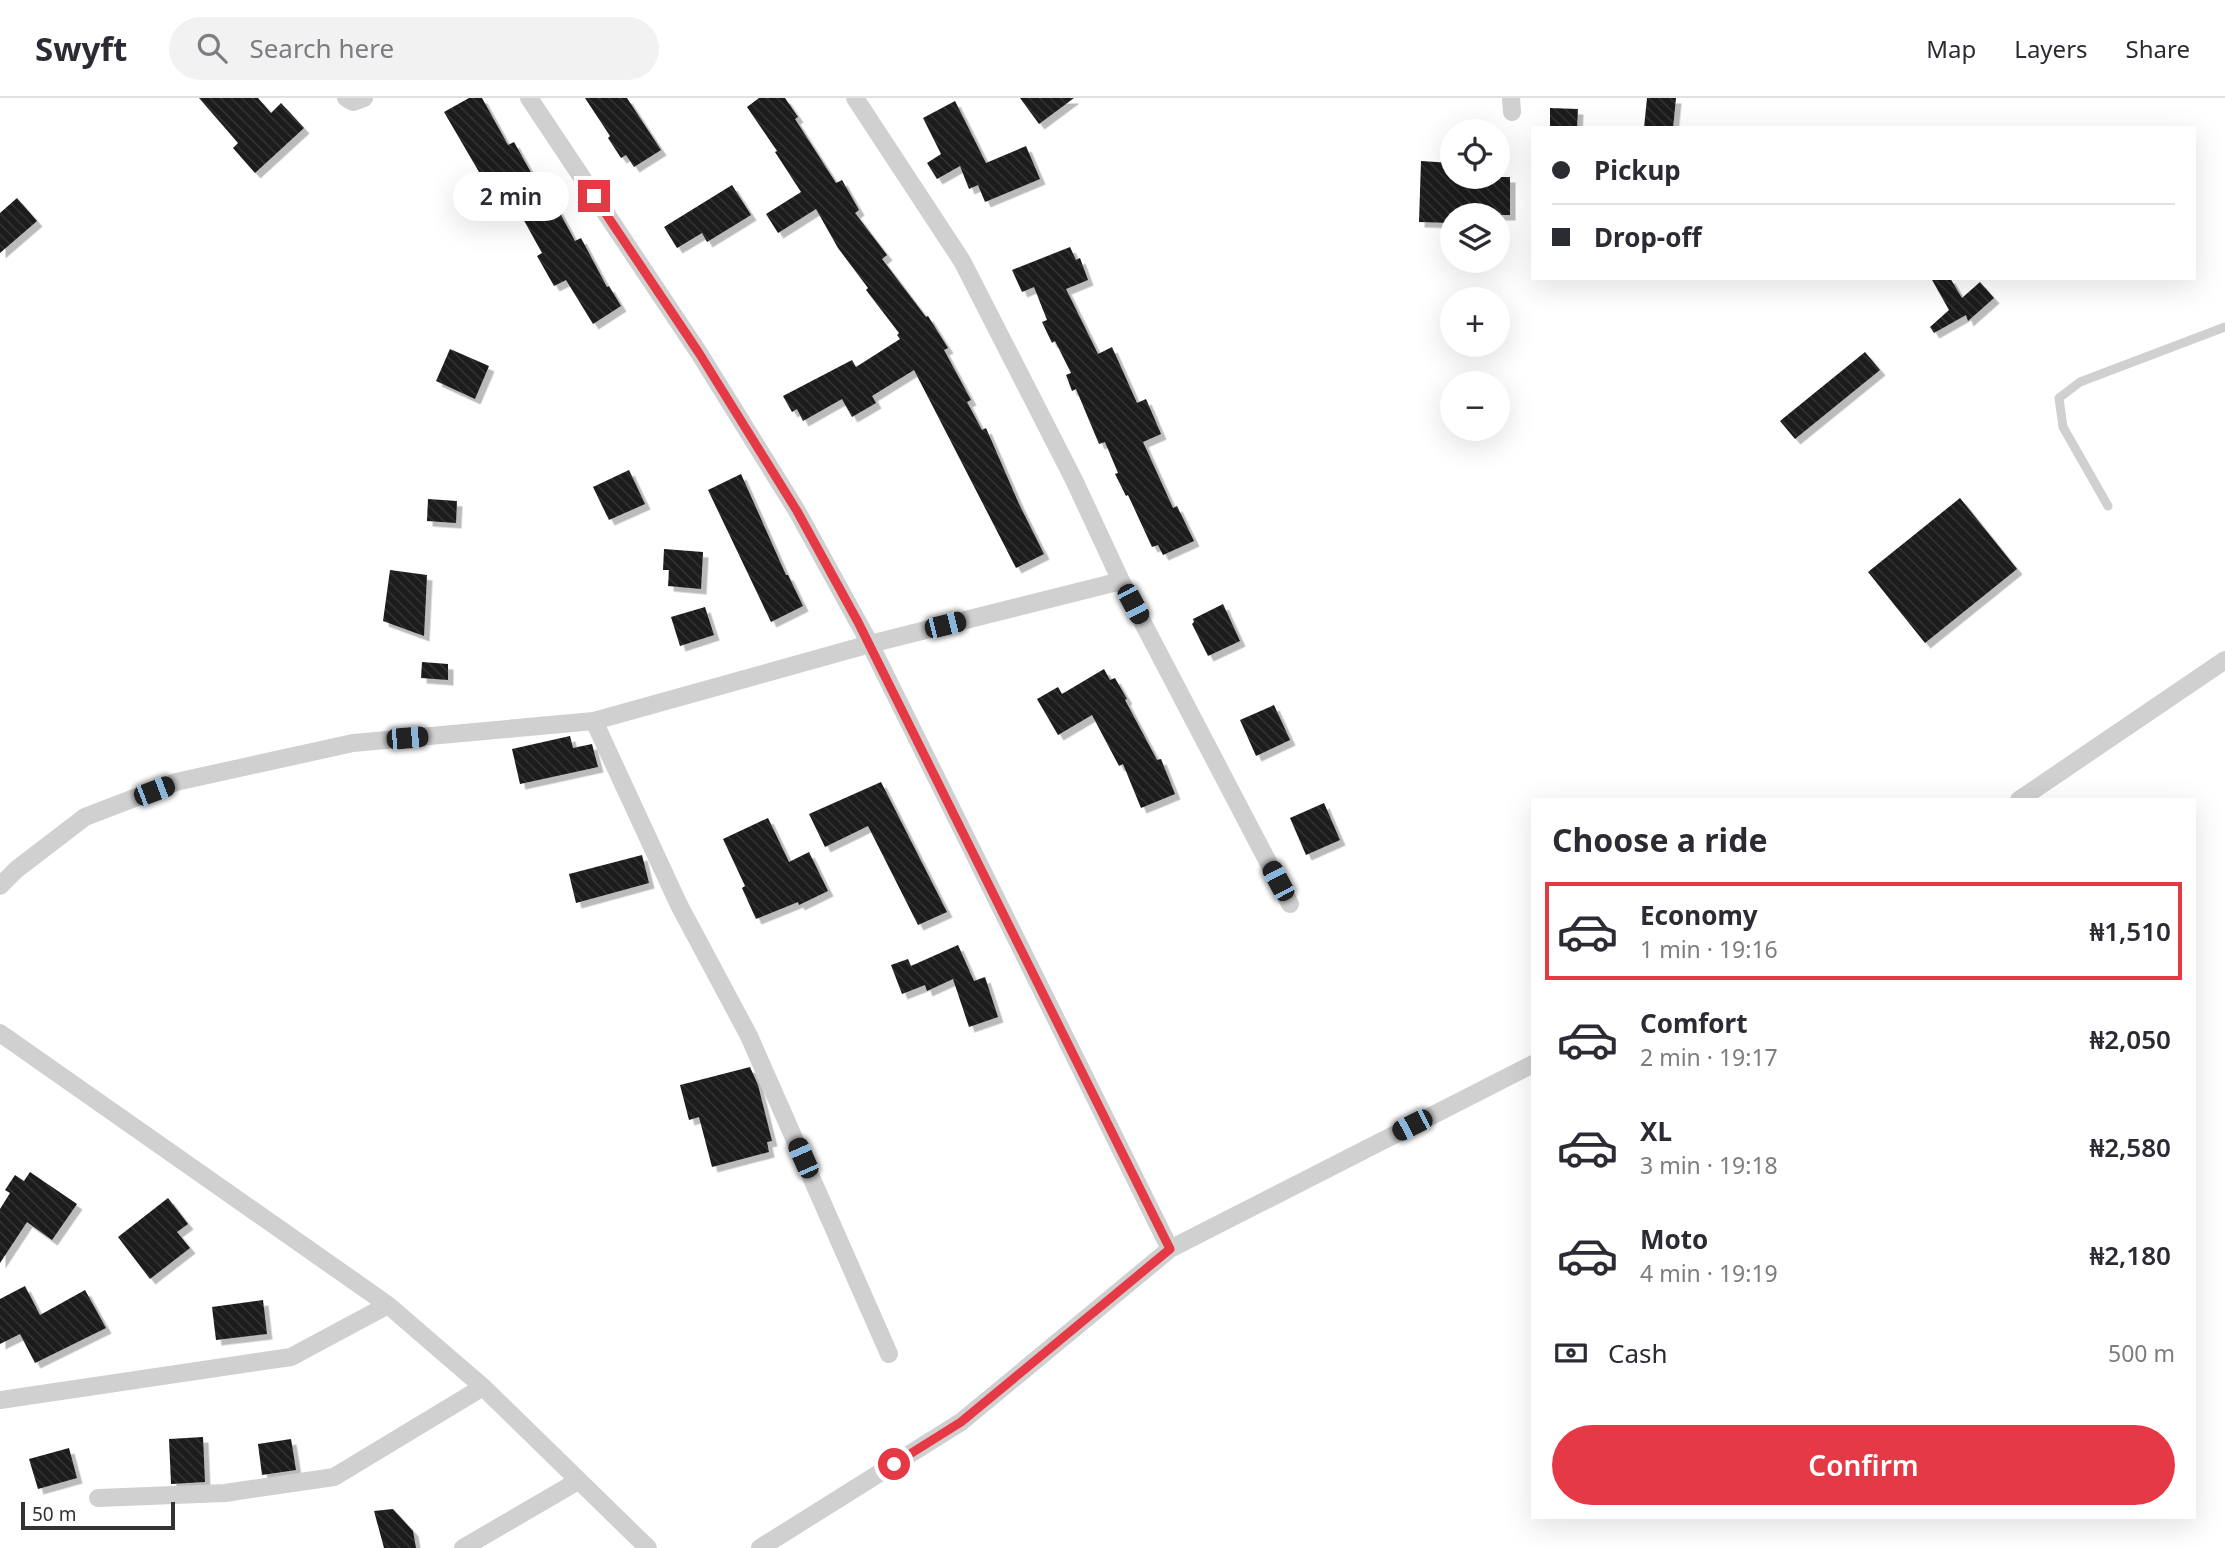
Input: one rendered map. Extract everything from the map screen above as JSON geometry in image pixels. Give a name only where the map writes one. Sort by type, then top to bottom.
[{"type":"street","points":[[346,98],[353,102],[364,98]]},
{"type":"street","points":[[529,98],[699,353],[797,511],[870,644],[1170,1249]]},
{"type":"street","points":[[855,98],[962,261],[1074,480],[1121,581],[1290,904]]},
{"type":"street","points":[[0,886],[17,869],[85,817],[177,782],[353,743],[594,721],[870,644],[1121,581]]},
{"type":"street","points":[[2023,798],[2225,660]]},
{"type":"street","points":[[594,721],[679,905],[749,1036],[889,1354]]},
{"type":"street","points":[[0,1033],[388,1305],[484,1387],[648,1548]]},
{"type":"street","points":[[761,1548],[961,1422],[1170,1249],[1531,1065]]},
{"type":"street","points":[[0,1399],[292,1357],[388,1305]]},
{"type":"street","points":[[98,1498],[225,1493],[334,1477],[484,1387]]},
{"type":"street","points":[[463,1548],[578,1481]]},
{"type":"lane","points":[[2108,506],[2063,427],[2059,398],[2080,382],[2225,327]]},
{"type":"building","points":[[199,98],[258,98],[271,113],[281,103],[304,128],[255,173],[233,148],[238,143]]},
{"type":"building","points":[[469,98],[482,98],[508,145],[514,142],[543,194],[548,191],[575,241],[581,238],[607,287],[609,286],[621,306],[593,324],[566,280],[554,286],[537,256],[542,253],[506,188],[493,196],[444,112]]},
{"type":"building","points":[[585,98],[627,98],[661,150],[634,167],[626,155],[621,158]]},
{"type":"building","points":[[759,98],[785,98],[798,117],[795,119],[836,183],[842,180],[859,210],[855,213],[887,255],[882,259],[926,317],[928,316],[948,348],[944,350],[971,400],[967,402],[982,430],[986,428],[1044,554],[1016,568],[914,370],[872,396],[876,403],[852,417],[842,399],[803,421],[797,409],[792,412],[783,396],[852,360],[856,367],[900,339],[897,335],[899,333],[838,248],[816,209],[778,233],[766,214],[801,192],[747,107]]},
{"type":"building","points":[[1020,98],[1074,98],[1039,124]]},
{"type":"building","points":[[1647,98],[1676,98],[1673,126],[1644,126]]},
{"type":"building","points":[[955,101],[986,163],[1026,146],[1040,179],[985,202],[978,185],[969,189],[960,166],[937,179],[927,163],[941,154],[923,118]]},
{"type":"building","points":[[1550,108],[1578,109],[1577,126],[1550,126]]},
{"type":"building","points":[[1421,161],[1440,162],[1440,189],[1510,189],[1510,203],[1440,203],[1440,223],[1419,222]]},
{"type":"building","points":[[732,185],[751,215],[707,242],[702,233],[677,248],[664,227]]},
{"type":"building","points":[[17,198],[37,221],[0,253],[0,213]]},
{"type":"building","points":[[1070,247],[1076,260],[1080,258],[1088,280],[1066,289],[1098,354],[1112,347],[1137,403],[1146,399],[1161,434],[1143,442],[1173,508],[1177,506],[1194,541],[1163,555],[1158,545],[1152,547],[1128,495],[1126,496],[1115,474],[1118,473],[1105,442],[1099,444],[1076,389],[1072,391],[1066,375],[1071,373],[1042,322],[1047,320],[1034,287],[1022,292],[1012,270]]},
{"type":"building","points":[[1932,280],[1951,280],[1962,298],[1980,282],[1994,298],[1968,321],[1966,315],[1934,333],[1930,327],[1949,310]]},
{"type":"building","points":[[450,349],[489,366],[475,399],[436,381]]},
{"type":"building","points":[[1865,352],[1880,370],[1795,439],[1780,421]]},
{"type":"building","points":[[629,470],[645,504],[609,520],[593,487]]},
{"type":"building","points":[[741,474],[786,575],[803,606],[771,622],[708,490]]},
{"type":"building","points":[[1960,498],[2017,569],[1925,643],[1868,572]]},
{"type":"building","points":[[428,499],[457,501],[456,523],[427,521]]},
{"type":"building","points":[[664,549],[703,552],[701,589],[668,586],[669,570],[663,570]]},
{"type":"building","points":[[390,570],[427,575],[424,636],[383,621]]},
{"type":"building","points":[[1223,604],[1240,641],[1208,656],[1192,624],[1193,619]]},
{"type":"building","points":[[705,607],[714,635],[680,646],[671,617]]},
{"type":"building","points":[[422,662],[448,664],[448,680],[421,678]]},
{"type":"building","points":[[1104,669],[1110,680],[1115,678],[1127,699],[1125,700],[1157,760],[1161,759],[1175,794],[1141,808],[1123,764],[1119,766],[1092,715],[1058,735],[1037,699],[1058,687],[1062,694]]},
{"type":"building","points":[[1274,705],[1290,740],[1256,756],[1240,720]]},
{"type":"building","points":[[570,736],[573,748],[592,744],[598,767],[520,784],[512,749]]},
{"type":"building","points":[[881,782],[947,912],[918,925],[868,826],[825,847],[809,814]]},
{"type":"building","points":[[1324,803],[1340,840],[1306,855],[1290,818]]},
{"type":"building","points":[[768,818],[789,862],[809,852],[828,891],[799,905],[798,902],[756,919],[742,888],[745,886],[723,839]]},
{"type":"building","points":[[642,855],[649,883],[576,903],[569,874]]},
{"type":"building","points":[[958,945],[974,981],[985,977],[998,1017],[969,1027],[953,979],[927,991],[925,985],[902,994],[891,965],[908,959],[911,966]]},
{"type":"building","points":[[750,1067],[758,1085],[772,1141],[767,1142],[769,1152],[712,1167],[699,1117],[689,1120],[680,1085]]},
{"type":"building","points":[[30,1172],[77,1204],[52,1240],[27,1222],[0,1263],[0,1209],[10,1193],[5,1190],[15,1175],[24,1181]]},
{"type":"building","points":[[168,1198],[188,1224],[177,1232],[190,1248],[150,1279],[118,1237]]},
{"type":"building","points":[[25,1286],[40,1315],[85,1290],[106,1328],[35,1363],[20,1334],[0,1344],[0,1299]]},
{"type":"building","points":[[263,1300],[267,1334],[216,1340],[212,1307]]},
{"type":"building","points":[[203,1437],[205,1482],[171,1484],[169,1439]]},
{"type":"building","points":[[291,1439],[296,1470],[262,1475],[258,1444]]},
{"type":"building","points":[[69,1448],[77,1478],[38,1489],[29,1459]]},
{"type":"building","points":[[393,1509],[413,1531],[416,1548],[384,1548],[374,1511]]},
{"type":"route","points":[[594,196],[699,353],[797,511],[858,622],[1170,1249],[961,1422],[894,1464]]}]
